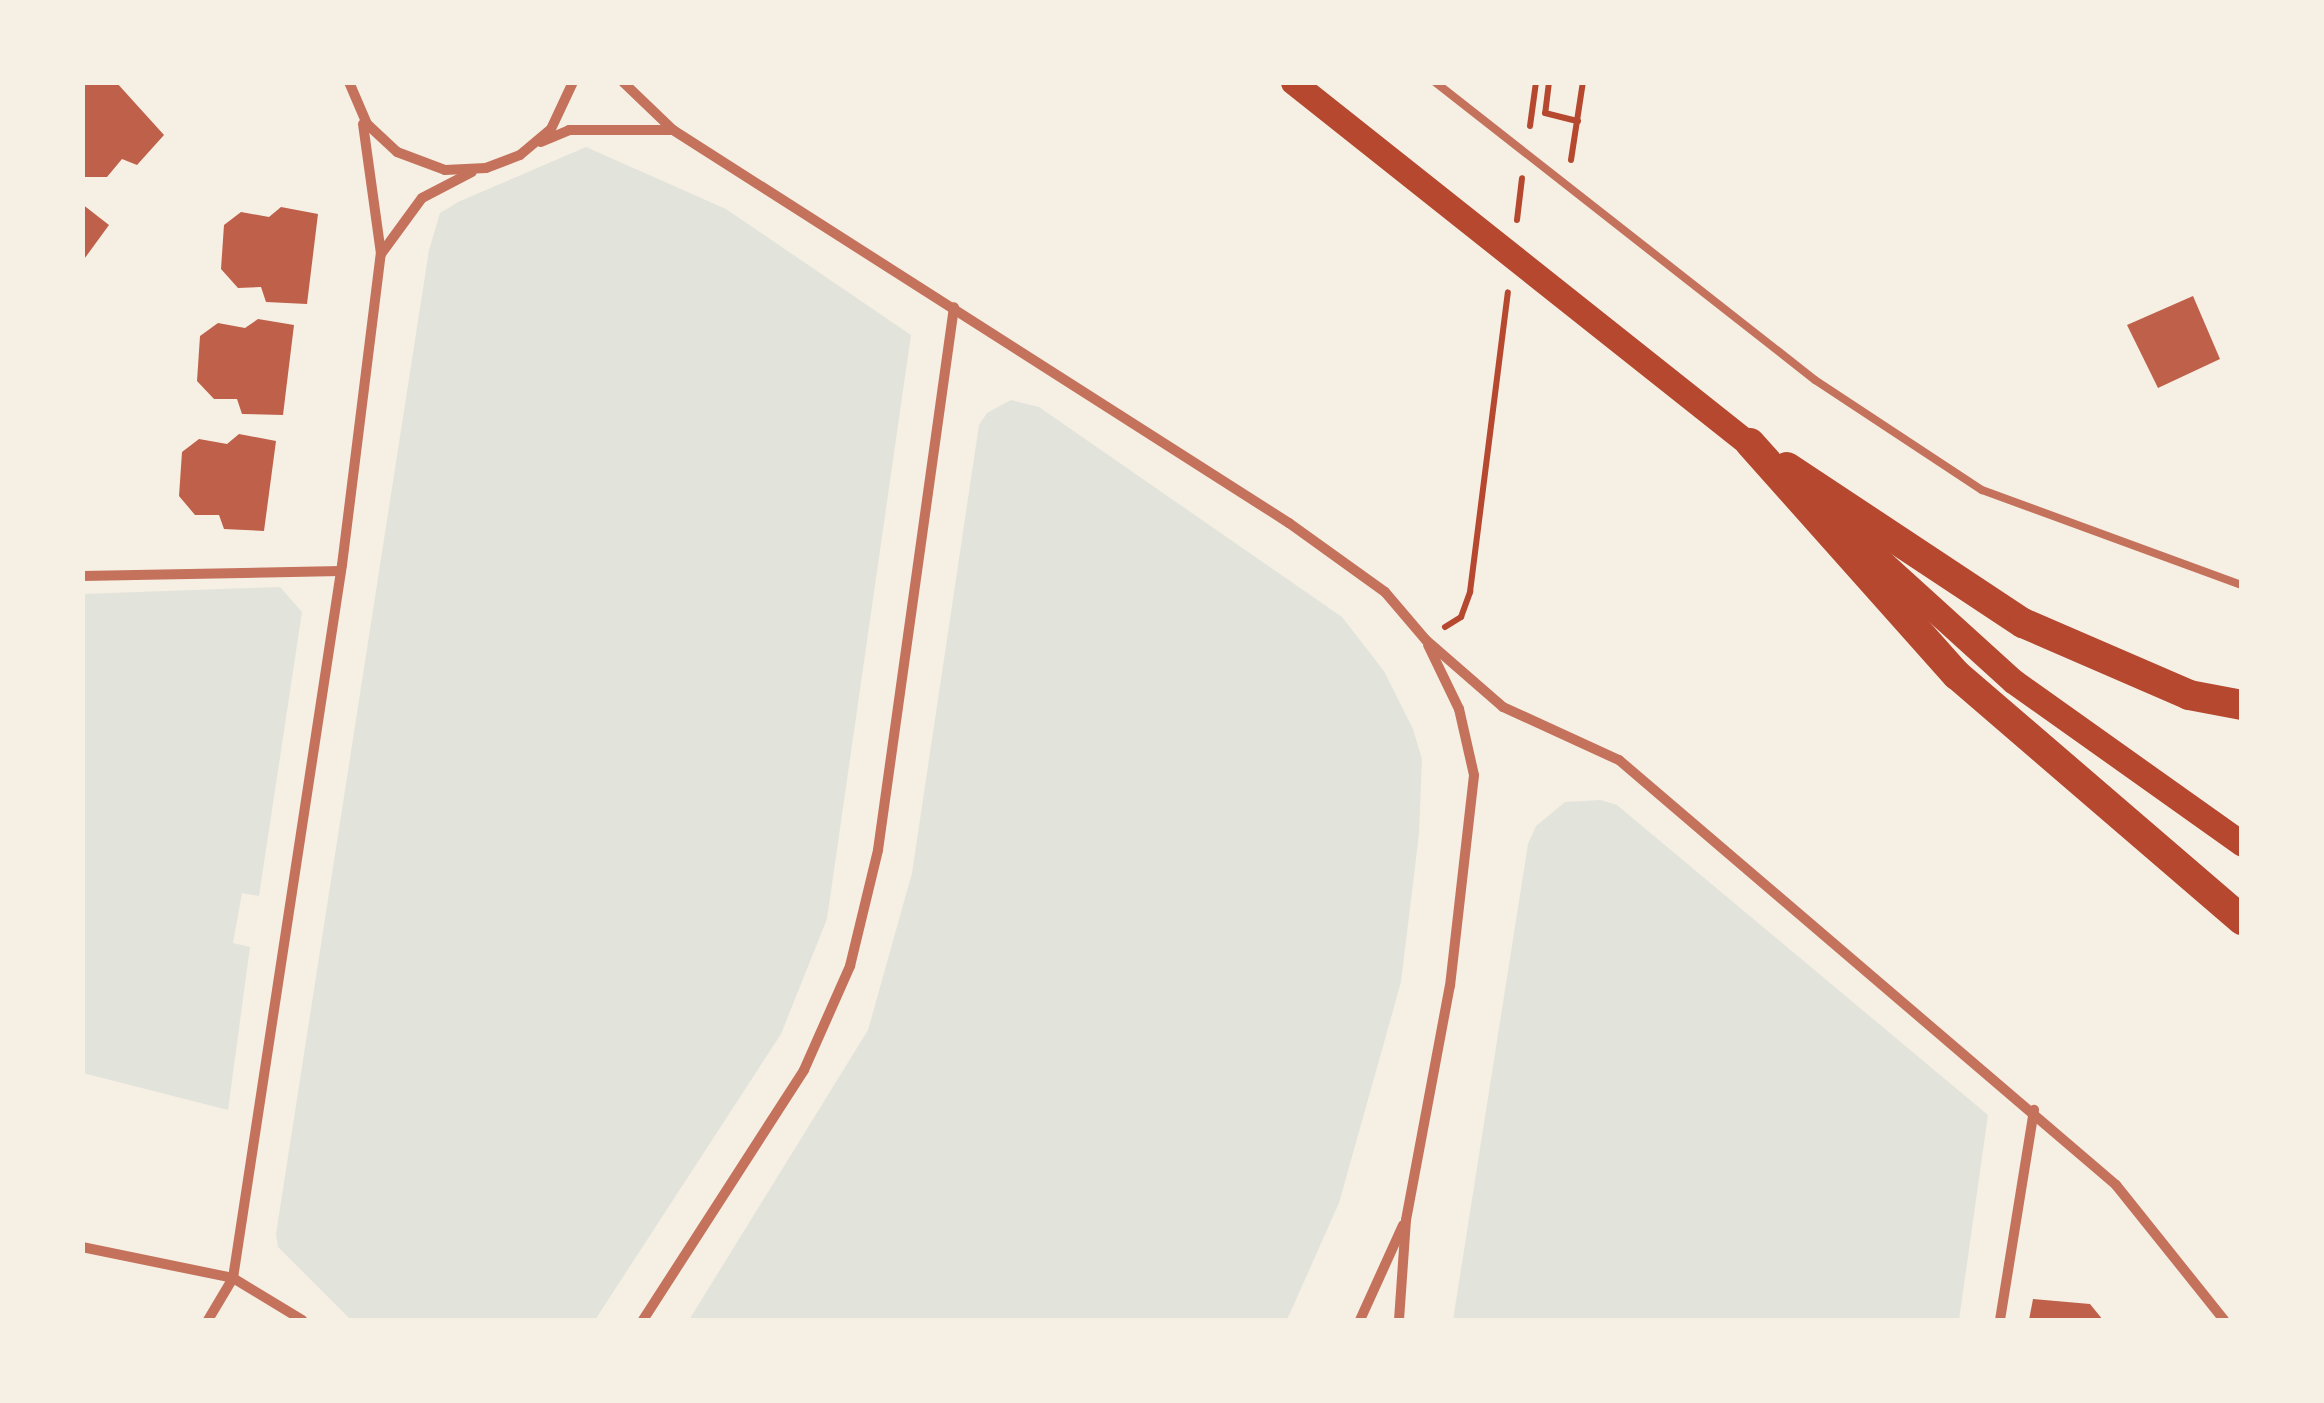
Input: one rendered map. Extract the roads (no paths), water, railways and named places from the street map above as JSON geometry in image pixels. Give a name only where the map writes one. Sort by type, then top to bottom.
[{"type":"highway","points":[[1750,443],[2024,623],[2189,695],[2242,706]]},
{"type":"highway","points":[[1750,443],[1957,675],[2242,920]]},
{"type":"main road","points":[[1293,82],[1750,443],[2013,682],[2242,844]]},
{"type":"street","points":[[208,1320],[233,1278],[342,570],[381,254],[370,142],[349,82]]},
{"type":"street","points":[[530,146],[551,128],[573,82]]},
{"type":"street","points":[[623,82],[672,130],[1289,523],[1385,592],[1426,640],[1503,707],[1619,760],[2034,1110],[2116,1185],[2224,1320]]},
{"type":"street","points":[[354,99],[367,124],[397,152],[445,170],[486,168]]},
{"type":"street","points":[[381,254],[422,198],[530,146],[569,130],[672,130]]},
{"type":"street","points":[[643,1320],[804,1070],[850,966],[881,831],[954,307]]},
{"type":"street","points":[[82,576],[342,570]]},
{"type":"street","points":[[1399,1320],[1406,1220],[1450,986],[1474,774],[1459,709],[1426,640]]},
{"type":"street","points":[[2000,1320],[2034,1110]]},
{"type":"street","points":[[1360,1320],[1406,1220]]},
{"type":"street","points":[[82,1247],[233,1278],[302,1320]]},
{"type":"lane","points":[[1436,82],[1815,380],[1982,490],[2242,585]]}]
